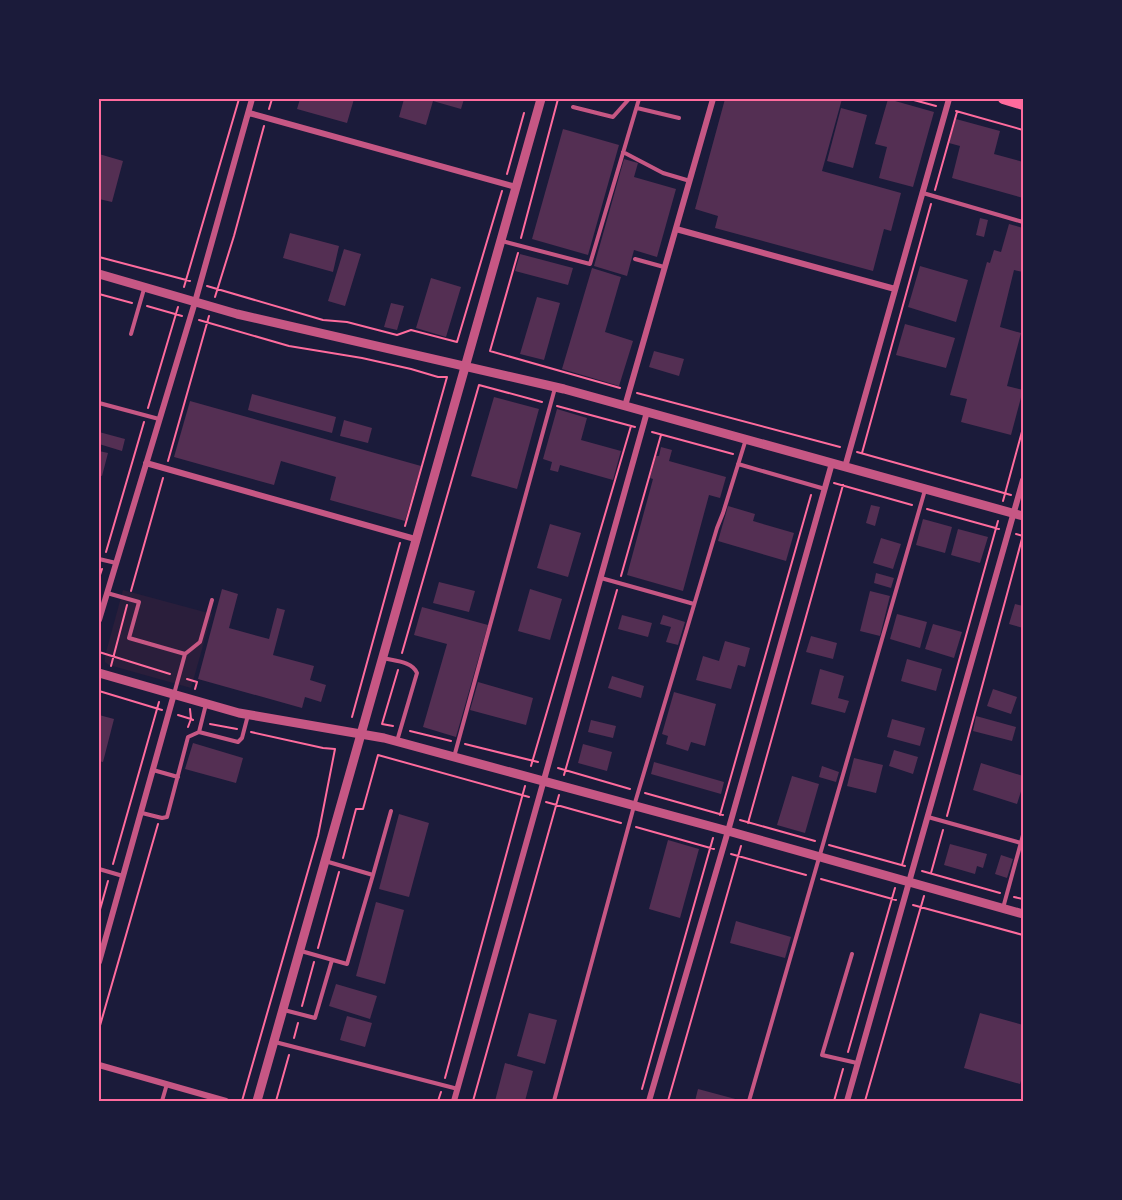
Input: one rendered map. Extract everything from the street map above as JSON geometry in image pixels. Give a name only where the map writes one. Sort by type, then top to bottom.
[{"type":"main road","points":[[1003,99],[1023,105]]},
{"type":"street","points":[[99,620],[195,302],[252,99]]},
{"type":"street","points":[[257,1101],[541,99]]},
{"type":"street","points":[[625,406],[713,99]]},
{"type":"street","points":[[845,467],[949,99]]},
{"type":"street","points":[[249,113],[516,188]]},
{"type":"street","points":[[676,229],[895,289]]},
{"type":"street","points":[[99,274],[195,302],[555,387],[1018,515]]},
{"type":"street","points":[[454,1101],[647,412]]},
{"type":"street","points":[[146,463],[415,539]]},
{"type":"street","points":[[649,1101],[832,463]]},
{"type":"street","points":[[848,1101],[903,902],[1018,515],[1018,497],[1023,480]]},
{"type":"street","points":[[104,674],[248,715],[397,742],[528,776],[1023,914]]},
{"type":"street","points":[[99,962],[174,694]]},
{"type":"street","points":[[99,1065],[226,1101]]},
{"type":"lane","points":[[573,107],[613,117],[629,99]]},
{"type":"lane","points":[[501,240],[590,264],[639,99]]},
{"type":"lane","points":[[637,108],[679,118]]},
{"type":"lane","points":[[623,152],[663,173],[690,181]]},
{"type":"lane","points":[[922,192],[1023,222]]},
{"type":"lane","points":[[635,259],[665,267]]},
{"type":"lane","points":[[131,334],[144,287]]},
{"type":"lane","points":[[454,757],[555,387]]},
{"type":"lane","points":[[99,403],[159,419]]},
{"type":"lane","points":[[554,1101],[634,806],[746,440]]},
{"type":"lane","points":[[738,464],[825,489]]},
{"type":"lane","points":[[749,1101],[925,489]]},
{"type":"lane","points":[[102,560],[116,563]]},
{"type":"lane","points":[[601,578],[694,604]]},
{"type":"lane","points":[[107,593],[139,602],[129,638],[185,654]]},
{"type":"lane","points":[[174,694],[185,654],[200,642],[212,600]]},
{"type":"lane","points":[[382,657],[415,668],[417,673],[397,742]]},
{"type":"lane","points":[[199,732],[206,704]]},
{"type":"lane","points":[[141,812],[162,818],[167,816],[188,738],[199,732],[238,742],[242,738],[248,715]]},
{"type":"lane","points":[[153,770],[178,777]]},
{"type":"lane","points":[[299,951],[347,964],[391,811]]},
{"type":"lane","points":[[928,817],[1021,843]]},
{"type":"lane","points":[[1003,908],[1023,836]]},
{"type":"lane","points":[[325,860],[373,875]]},
{"type":"lane","points":[[99,869],[123,876]]},
{"type":"lane","points":[[852,954],[822,1055],[858,1063]]},
{"type":"lane","points":[[283,1009],[315,1018],[332,960]]},
{"type":"lane","points":[[274,1042],[458,1089]]},
{"type":"lane","points":[[162,1101],[167,1084]]},
{"type":"path","points":[[99,578],[102,560],[239,99]]},
{"type":"path","points":[[103,692],[104,674],[113,657],[272,99]]},
{"type":"path","points":[[558,99],[490,351],[1018,497]]},
{"type":"path","points":[[910,99],[1023,130]]},
{"type":"path","points":[[99,256],[323,320],[347,322],[397,336],[411,330],[457,342],[526,107]]},
{"type":"path","points":[[861,453],[957,112]]},
{"type":"path","points":[[99,294],[289,346],[362,358],[438,377],[447,376],[352,717]]},
{"type":"path","points":[[479,385],[382,724],[532,760],[1023,899]]},
{"type":"path","points":[[438,1101],[532,760],[631,426]]},
{"type":"path","points":[[834,1101],[1023,428]]},
{"type":"path","points":[[473,1101],[661,435]]},
{"type":"path","points":[[668,1101],[843,485]]},
{"type":"path","points":[[641,1091],[814,486]]},
{"type":"path","points":[[99,652],[197,682],[189,713],[190,719],[335,749],[318,836],[242,1101]]},
{"type":"path","points":[[99,913],[156,709]]},
{"type":"path","points":[[276,1101],[356,809],[363,809],[378,755],[1023,935]]},
{"type":"shaded area","points":[[123,590],[212,614],[191,688],[105,662]]},
{"type":"building","points":[[300,99],[354,99],[347,123],[297,109]]},
{"type":"building","points":[[404,99],[464,99],[461,109],[433,101],[426,125],[399,117]]},
{"type":"building","points":[[725,99],[842,99],[822,171],[901,193],[891,231],[884,229],[873,271],[715,228],[718,216],[695,209]]},
{"type":"building","points":[[888,99],[934,112],[913,187],[879,178],[887,147],[875,144]]},
{"type":"building","points":[[841,108],[867,115],[853,168],[827,161]]},
{"type":"building","points":[[956,119],[1000,131],[994,154],[1023,162],[1023,198],[952,178],[960,146],[949,143]]},
{"type":"building","points":[[563,129],[619,145],[588,255],[532,239]]},
{"type":"building","points":[[99,154],[123,161],[112,202],[99,199]]},
{"type":"building","points":[[624,159],[638,163],[634,177],[676,189],[657,257],[634,250],[627,276],[594,266]]},
{"type":"building","points":[[980,218],[988,220],[984,237],[976,235]]},
{"type":"building","points":[[1009,224],[1023,228],[1023,272],[1014,270],[1000,327],[1021,333],[1007,386],[1023,390],[1011,435],[961,422],[967,399],[950,395],[987,262],[990,263],[994,250],[1001,252]]},
{"type":"building","points":[[290,233],[339,246],[333,272],[283,258]]},
{"type":"building","points":[[344,249],[361,254],[345,306],[328,301]]},
{"type":"building","points":[[520,254],[573,268],[568,285],[515,271]]},
{"type":"building","points":[[920,266],[968,280],[956,322],[908,307]]},
{"type":"building","points":[[592,268],[621,277],[605,332],[633,341],[619,386],[562,369]]},
{"type":"building","points":[[431,278],[461,287],[446,337],[416,328]]},
{"type":"building","points":[[537,297],[560,303],[544,360],[520,354]]},
{"type":"building","points":[[391,303],[404,306],[397,330],[384,327]]},
{"type":"building","points":[[905,324],[955,338],[946,368],[896,355]]},
{"type":"building","points":[[654,351],[684,359],[679,376],[649,367]]},
{"type":"building","points":[[252,394],[336,417],[332,433],[248,410]]},
{"type":"building","points":[[494,397],[539,409],[517,489],[471,476]]},
{"type":"building","points":[[190,401],[421,466],[405,521],[330,500],[336,477],[281,461],[274,485],[174,457]]},
{"type":"building","points":[[557,409],[587,418],[581,440],[621,451],[613,480],[560,465],[558,472],[550,470],[552,462],[543,459]]},
{"type":"building","points":[[344,420],[372,428],[368,443],[340,436]]},
{"type":"building","points":[[99,432],[125,439],[122,451],[99,444]]},
{"type":"building","points":[[661,447],[672,450],[669,461],[726,477],[720,498],[709,495],[683,591],[627,575],[653,479],[650,478]]},
{"type":"building","points":[[99,451],[108,453],[102,476],[99,475]]},
{"type":"building","points":[[871,505],[880,507],[875,526],[866,523]]},
{"type":"building","points":[[728,506],[755,514],[753,521],[794,533],[786,561],[718,541]]},
{"type":"building","points":[[923,519],[952,527],[945,553],[916,545]]},
{"type":"building","points":[[550,524],[581,533],[568,577],[537,568]]},
{"type":"building","points":[[958,529],[988,537],[980,563],[951,555]]},
{"type":"building","points":[[881,538],[901,544],[893,569],[873,563]]},
{"type":"building","points":[[876,573],[894,578],[891,588],[874,583]]},
{"type":"building","points":[[439,582],[475,591],[469,612],[433,603]]},
{"type":"building","points":[[222,589],[238,594],[229,628],[269,639],[277,608],[285,610],[273,655],[314,666],[310,680],[326,685],[321,702],[305,697],[302,708],[198,679]]},
{"type":"building","points":[[530,589],[562,599],[550,640],[518,631]]},
{"type":"building","points":[[870,591],[890,596],[880,636],[860,631]]},
{"type":"building","points":[[1015,604],[1023,606],[1023,628],[1009,624]]},
{"type":"building","points":[[422,607],[488,625],[456,737],[423,727],[447,644],[414,635]]},
{"type":"building","points":[[897,614],[927,622],[920,648],[890,639]]},
{"type":"building","points":[[622,615],[652,623],[648,637],[618,629]]},
{"type":"building","points":[[663,615],[685,622],[678,645],[666,642],[671,627],[660,624]]},
{"type":"building","points":[[933,624],[962,632],[954,658],[925,649]]},
{"type":"building","points":[[811,636],[837,643],[833,659],[806,652]]},
{"type":"building","points":[[725,641],[750,648],[745,667],[738,665],[731,689],[696,680],[703,656],[719,661]]},
{"type":"building","points":[[907,659],[942,669],[936,691],[901,681]]},
{"type":"building","points":[[820,669],[844,676],[838,698],[849,701],[845,713],[811,704]]},
{"type":"building","points":[[612,676],[644,686],[641,698],[608,688]]},
{"type":"building","points":[[478,682],[533,698],[526,725],[470,710]]},
{"type":"building","points":[[993,689],[1017,697],[1011,714],[987,706]]},
{"type":"building","points":[[674,692],[716,704],[705,746],[691,742],[688,751],[666,744],[668,736],[662,734]]},
{"type":"building","points":[[99,715],[114,719],[103,762],[99,761]]},
{"type":"building","points":[[976,716],[1016,727],[1012,741],[973,731]]},
{"type":"building","points":[[892,719],[925,728],[920,746],[887,737]]},
{"type":"building","points":[[591,720],[616,726],[613,738],[588,732]]},
{"type":"building","points":[[193,743],[243,758],[236,783],[185,769]]},
{"type":"building","points":[[583,744],[612,752],[607,771],[578,763]]},
{"type":"building","points":[[894,750],[918,757],[913,774],[889,766]]},
{"type":"building","points":[[854,758],[883,765],[876,793],[847,786]]},
{"type":"building","points":[[654,762],[724,782],[721,794],[651,774]]},
{"type":"building","points":[[981,763],[1023,776],[1023,785],[1017,804],[973,790]]},
{"type":"building","points":[[822,766],[839,772],[836,782],[819,777]]},
{"type":"building","points":[[792,776],[819,784],[805,833],[777,825]]},
{"type":"building","points":[[399,814],[429,823],[409,897],[379,889]]},
{"type":"building","points":[[668,840],[699,849],[680,918],[649,909]]},
{"type":"building","points":[[950,844],[987,854],[983,868],[977,866],[975,874],[944,865]]},
{"type":"building","points":[[1001,855],[1013,859],[1007,878],[995,874]]},
{"type":"building","points":[[376,902],[404,910],[385,984],[356,976]]},
{"type":"building","points":[[736,921],[791,937],[785,958],[730,943]]},
{"type":"building","points":[[336,984],[377,996],[370,1019],[329,1006]]},
{"type":"building","points":[[529,1013],[557,1020],[545,1064],[517,1056]]},
{"type":"building","points":[[980,1013],[1023,1025],[1023,1074],[1020,1084],[964,1068]]},
{"type":"building","points":[[347,1016],[372,1023],[365,1047],[340,1040]]},
{"type":"building","points":[[505,1063],[533,1071],[525,1101],[495,1101]]},
{"type":"building","points":[[698,1089],[739,1100],[739,1101],[695,1101]]}]
